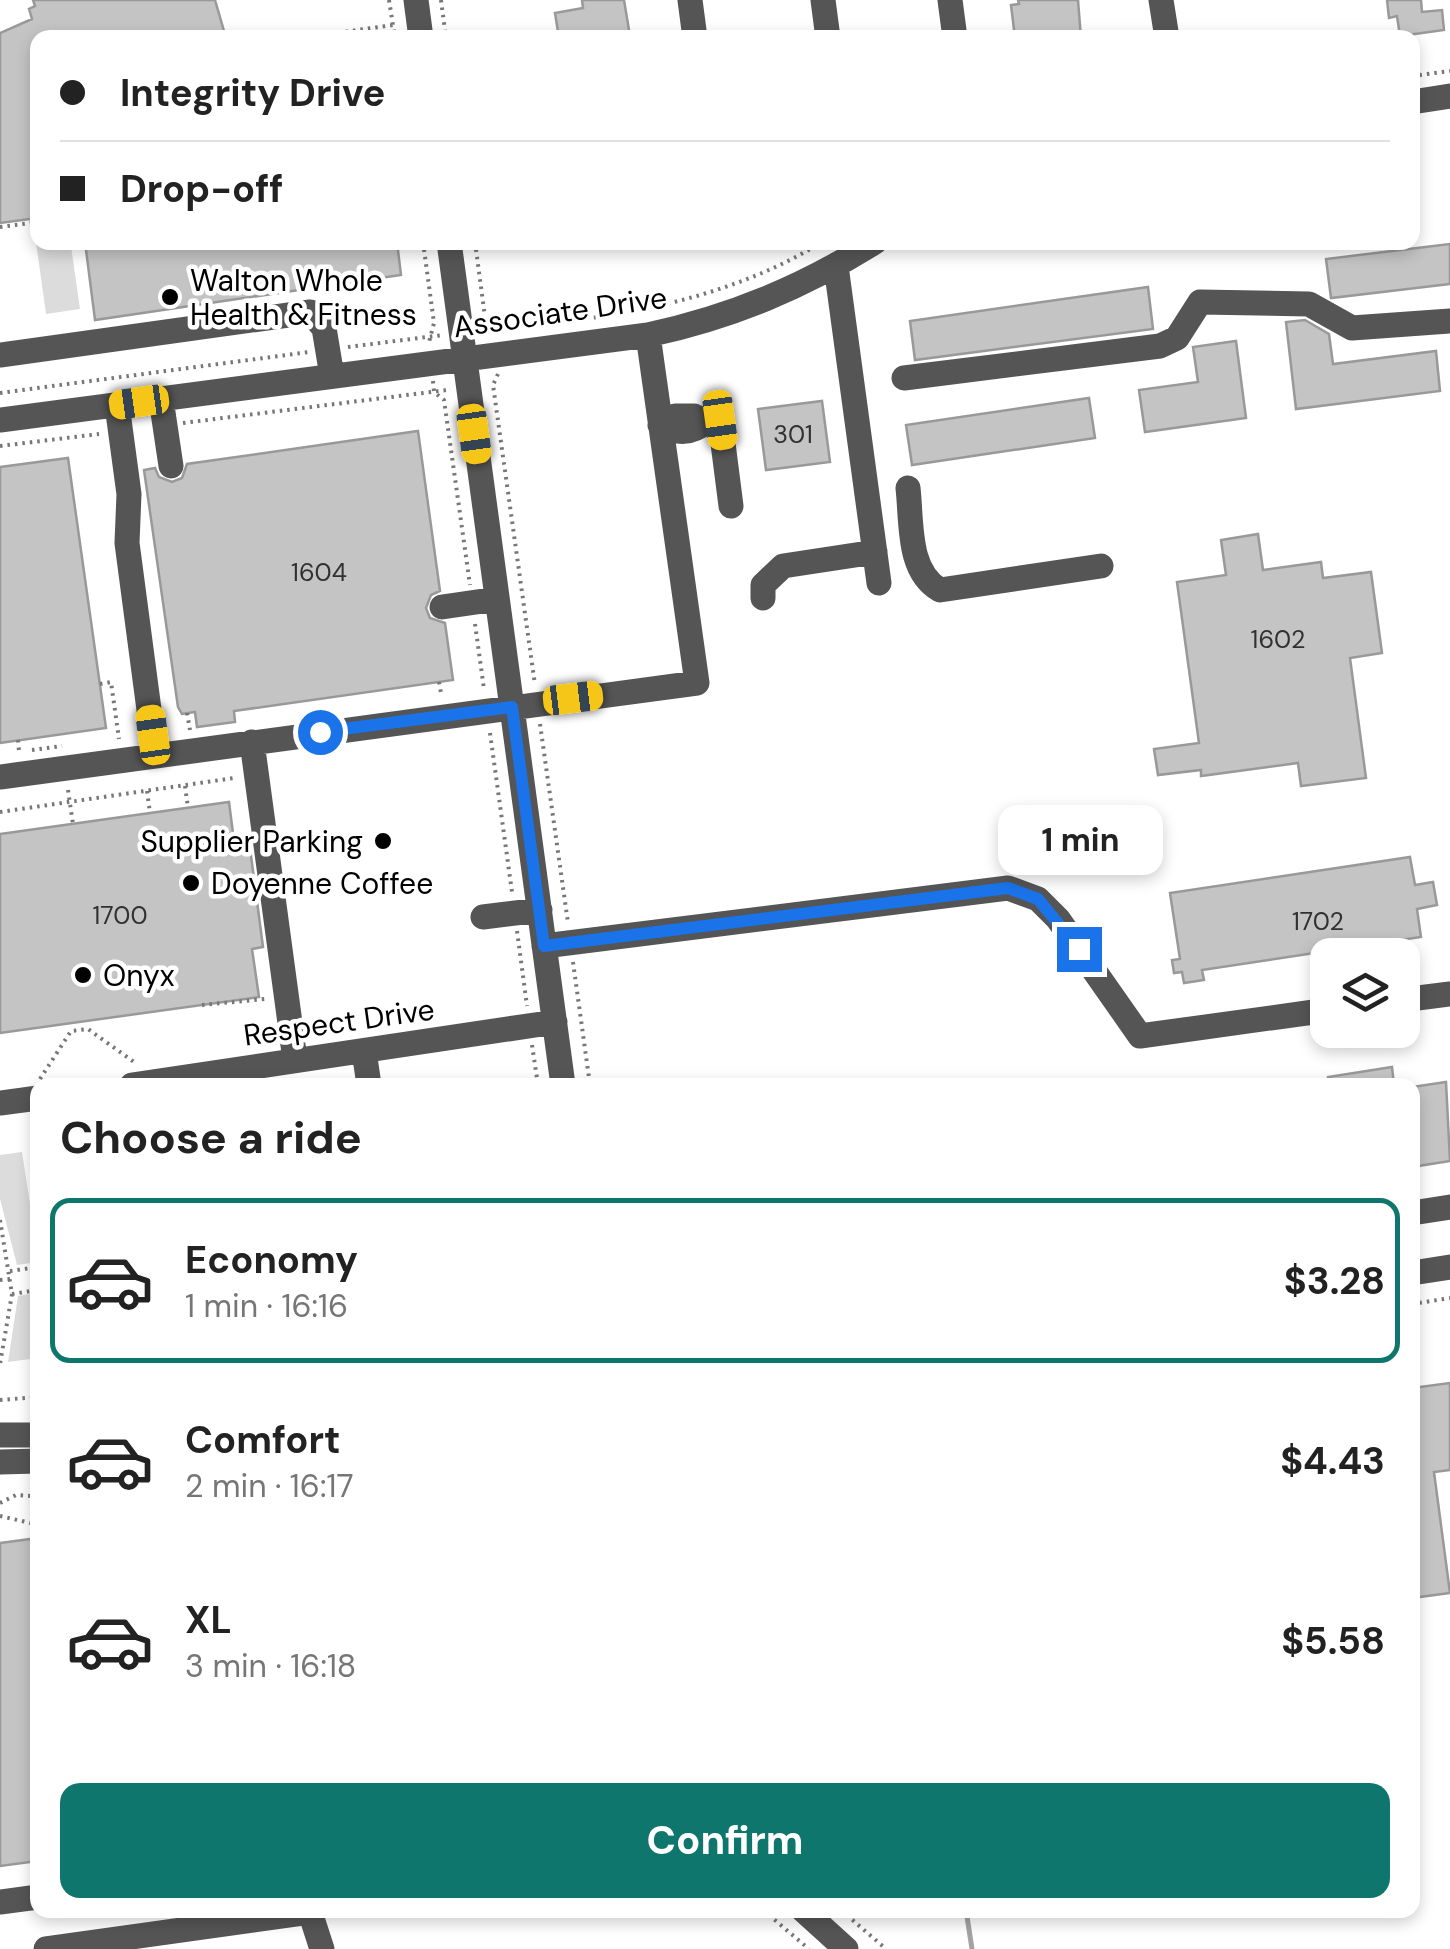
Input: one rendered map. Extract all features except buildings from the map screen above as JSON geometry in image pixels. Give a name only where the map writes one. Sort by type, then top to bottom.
[{"type":"street","points":[[416,0],[420,30]]},
{"type":"street","points":[[690,0],[694,30]]},
{"type":"street","points":[[823,0],[827,30]]},
{"type":"street","points":[[950,0],[954,30]]},
{"type":"street","points":[[1161,0],[1166,30]]},
{"type":"street","points":[[1420,101],[1450,96]]},
{"type":"street","points":[[450,250],[464,359],[484,601],[512,707],[540,910],[557,944],[555,1022],[563,1078]]},
{"type":"street","name":"Associate Drive","points":[[0,420],[648,335],[736,313],[862,250]]},
{"type":"street","points":[[836,266],[879,583]]},
{"type":"street","points":[[904,378],[1160,346],[1177,338],[1200,302],[1310,304],[1352,328],[1450,321]]},
{"type":"street","points":[[0,355],[310,312],[324,328],[332,376]]},
{"type":"street","points":[[0,776],[697,684],[648,335]]},
{"type":"street","points":[[160,399],[172,466]]},
{"type":"street","points":[[117,405],[129,494],[127,543],[155,755]]},
{"type":"street","points":[[660,426],[676,433],[720,420],[732,506]]},
{"type":"street","points":[[908,488],[917,566],[924,580],[940,590],[1101,566]]},
{"type":"street","points":[[762,598],[764,586],[783,566],[875,552]]},
{"type":"street","points":[[442,607],[484,601]]},
{"type":"street","points":[[252,742],[295,1060]]},
{"type":"street","points":[[557,944],[1008,888],[1038,899],[1058,920],[1140,1036],[1310,1012]]},
{"type":"street","points":[[483,918],[540,910]]},
{"type":"street","points":[[1420,998],[1450,994]]},
{"type":"street","name":"Respect Drive","points":[[180,1078],[555,1022]]},
{"type":"street","points":[[364,1051],[369,1078]]},
{"type":"street","points":[[0,1103],[30,1098]]},
{"type":"street","points":[[1420,1212],[1450,1207]]},
{"type":"street","points":[[1420,1272],[1450,1267]]},
{"type":"street","points":[[0,1435],[30,1435]]},
{"type":"street","points":[[0,1462],[30,1462]]},
{"type":"street","points":[[0,1902],[30,1898]]},
{"type":"street","points":[[46,1949],[261,1918]]},
{"type":"street","points":[[312,1918],[322,1949]]},
{"type":"street","points":[[811,1918],[840,1947]]},
{"type":"path","points":[[389,0],[393,30]]},
{"type":"path","points":[[441,0],[445,30]]},
{"type":"path","points":[[358,30],[393,25]]},
{"type":"path","points":[[1420,75],[1450,71]]},
{"type":"path","points":[[0,227],[30,223]]},
{"type":"path","points":[[424,250],[434,323],[428,348]]},
{"type":"path","points":[[475,250],[485,317],[495,340]]},
{"type":"path","points":[[479,330],[594,318],[701,296],[747,280],[806,250]]},
{"type":"path","points":[[0,393],[442,336]]},
{"type":"path","points":[[498,372],[493,385],[534,675]]},
{"type":"path","points":[[433,384],[434,392],[444,400],[484,601],[483,685]]},
{"type":"path","points":[[176,424],[448,390]]},
{"type":"path","points":[[0,446],[106,433]]},
{"type":"path","points":[[100,684],[112,682],[119,739]]},
{"type":"path","points":[[439,682],[441,693]]},
{"type":"path","points":[[188,713],[190,730]]},
{"type":"path","points":[[540,728],[557,944],[588,1078]]},
{"type":"path","points":[[491,736],[513,902]]},
{"type":"path","points":[[0,812],[239,778]]},
{"type":"path","points":[[185,786],[188,808]]},
{"type":"path","points":[[146,791],[150,813]]},
{"type":"path","points":[[516,926],[528,1014]]},
{"type":"path","points":[[202,1005],[270,998]]},
{"type":"path","points":[[44,1078],[72,1031],[88,1028],[157,1078]]},
{"type":"path","points":[[531,1040],[537,1078]]},
{"type":"path","points":[[0,1220],[12,1294],[0,1364]]},
{"type":"path","points":[[10,1270],[30,1268]]},
{"type":"path","points":[[0,1280],[11,1279]]},
{"type":"path","points":[[12,1294],[30,1291]]},
{"type":"path","points":[[1420,1303],[1450,1298]]},
{"type":"path","points":[[0,1400],[30,1398]]},
{"type":"path","points":[[0,1503],[16,1495],[30,1496]]},
{"type":"path","points":[[0,1516],[30,1523]]},
{"type":"path","points":[[772,1918],[809,1949]]},
{"type":"path","points":[[850,1918],[886,1949]]},
{"type":"shaded area","points":[[37,250],[72,250],[80,309],[46,314]]},
{"type":"shaded area","points":[[22,1152],[30,1204],[30,1263],[17,1265],[0,1199],[0,1155]]},
{"type":"shaded area","points":[[30,1294],[30,1359],[8,1362],[18,1296]]},
{"type":"waterway","points":[[967,1918],[972,1949]]},
{"type":"place","name":"Walton Whole Health & Fitness","points":[[170,297]]},
{"type":"place","name":"Supplier Parking","points":[[383,841]]},
{"type":"place","name":"Doyenne Coffee","points":[[191,883]]},
{"type":"place","name":"Onyx","points":[[83,975]]},
{"type":"route","points":[[320,732],[512,707],[544,946],[1008,888],[1038,899],[1079,949]]}]
